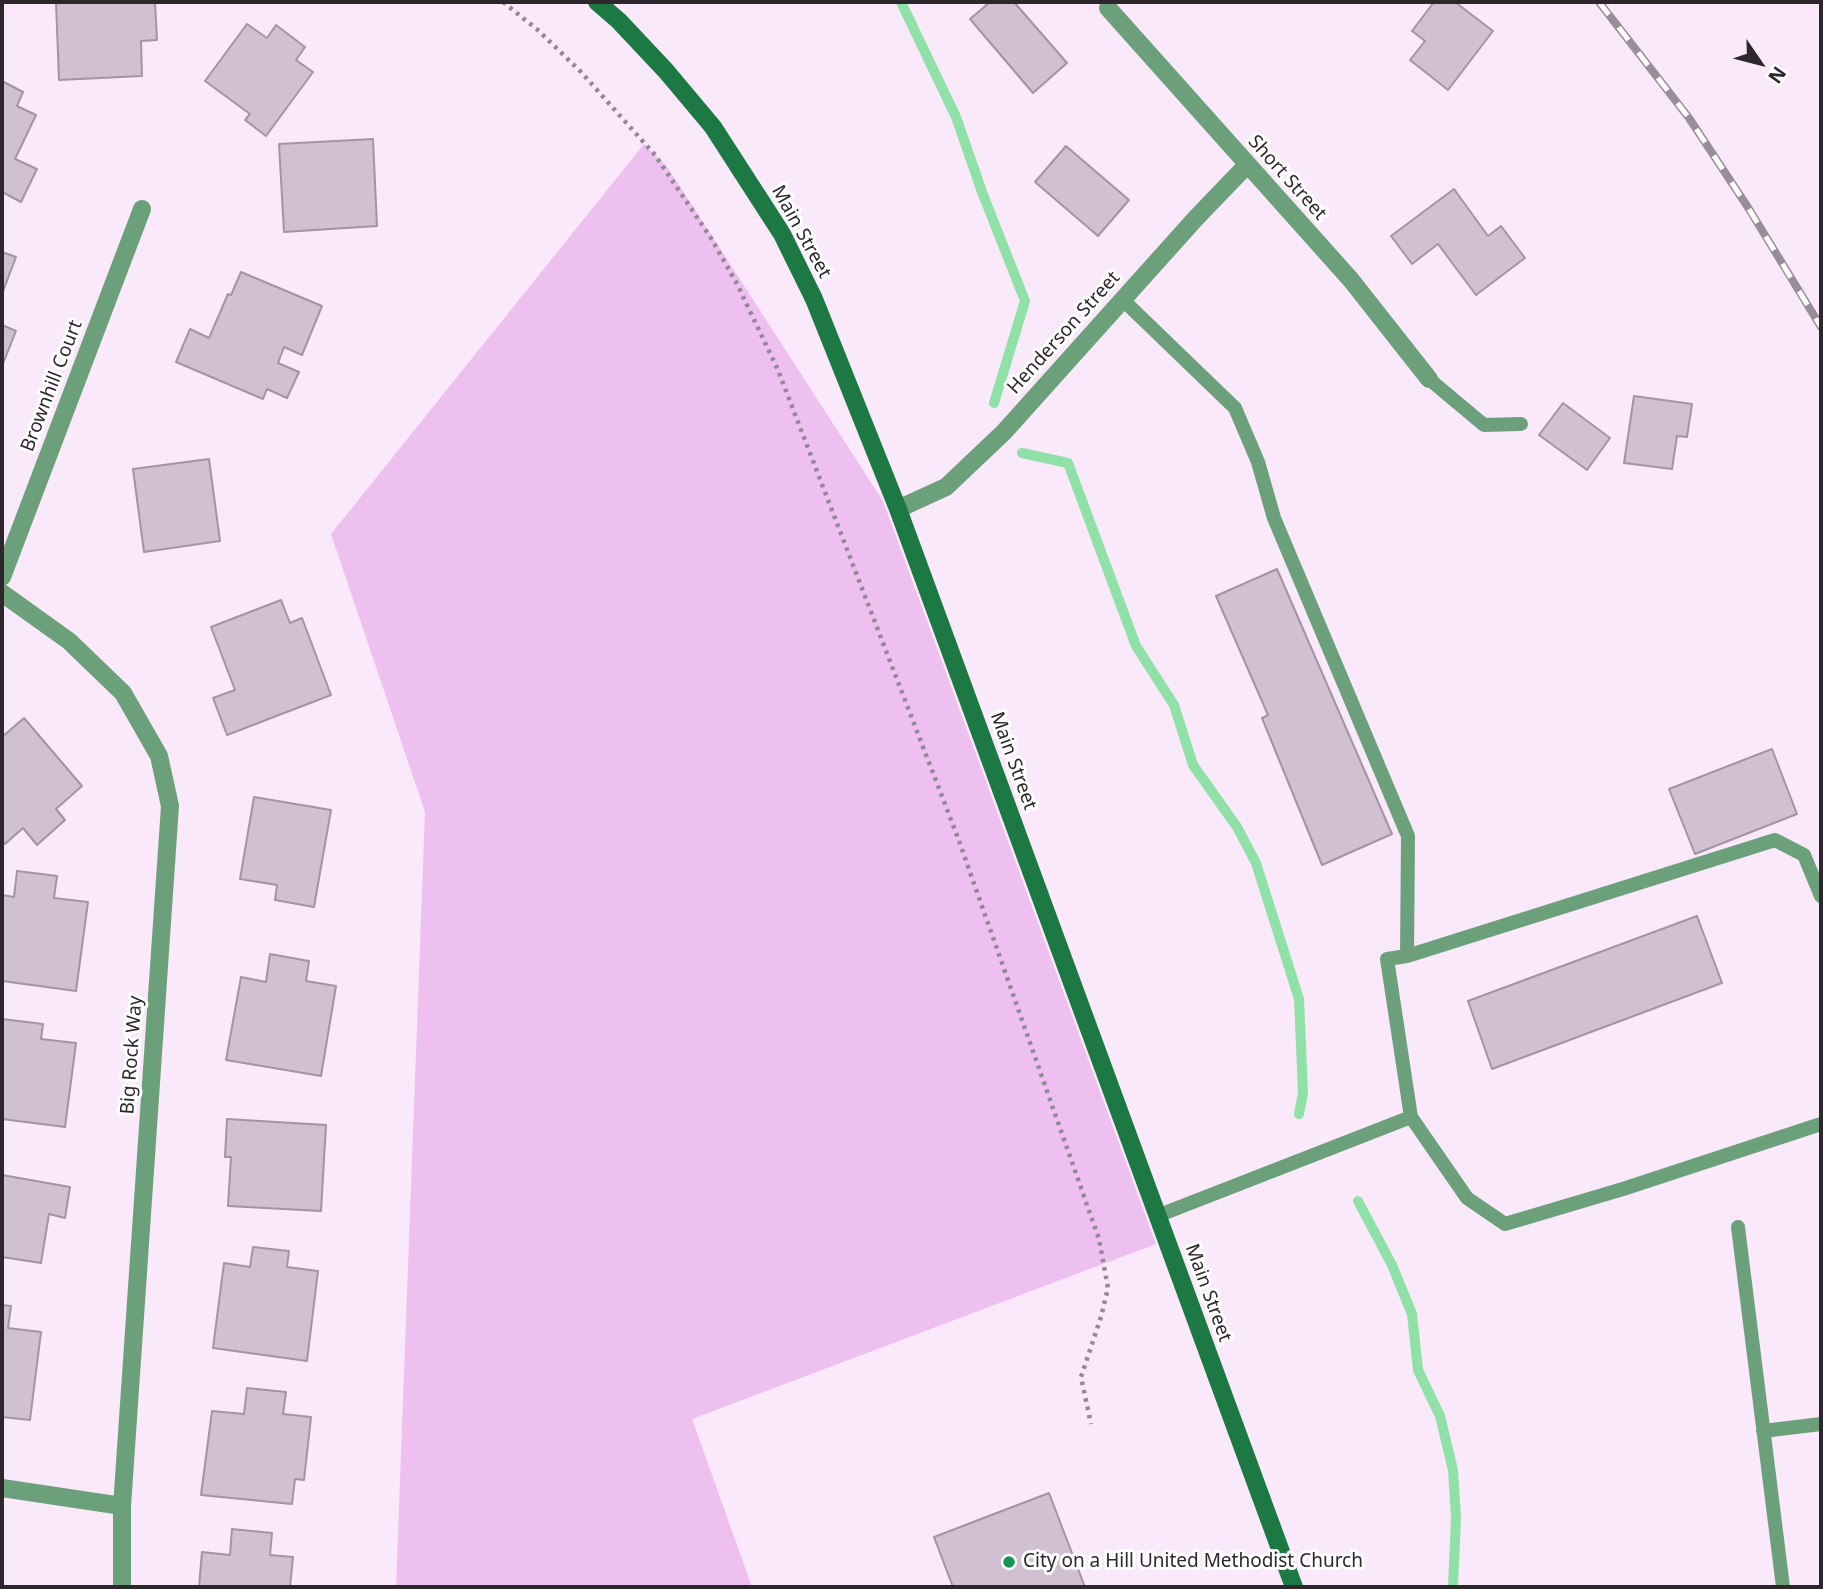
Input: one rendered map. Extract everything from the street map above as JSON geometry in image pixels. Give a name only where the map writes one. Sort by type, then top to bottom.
[{"type":"main road","name":"Main Street","points":[[597,2],[619,21],[666,71],[713,127],[782,233],[814,299],[898,509],[1294,1587]]},
{"type":"street","name":"Short Street","points":[[1108,8],[1351,280],[1429,379]]},
{"type":"street","name":"Henderson Street","points":[[898,509],[946,487],[1004,432],[1247,165]]},
{"type":"street","name":"Brownhill Court","points":[[2,577],[142,209]]},
{"type":"street","name":"Big Rock Way","points":[[2,593],[69,641],[123,693],[159,756],[170,806],[122,1506],[122,1587]]},
{"type":"street","points":[[2,1488],[122,1506]]},
{"type":"lane","points":[[1123,300],[1235,408],[1258,462],[1274,518],[1408,836],[1407,956]]},
{"type":"lane","points":[[1429,379],[1484,425],[1521,424]]},
{"type":"lane","points":[[1821,896],[1804,855],[1775,841],[1407,956],[1387,959],[1411,1117],[1467,1198],[1505,1224],[1623,1189],[1821,1124]]},
{"type":"lane","points":[[1157,1216],[1411,1117]]},
{"type":"lane","points":[[1738,1227],[1783,1587]]},
{"type":"lane","points":[[1763,1431],[1821,1424]]},
{"type":"path","points":[[503,2],[539,31],[581,72],[655,155],[711,238],[737,284],[778,370],[958,838],[1099,1239],[1108,1288],[1081,1377],[1091,1424]]},
{"type":"shaded area","points":[[644,144],[668,168],[883,501],[1156,1244],[692,1419],[752,1587],[396,1587],[425,812],[331,534]]},
{"type":"building","points":[[155,2],[157,40],[141,41],[142,76],[59,80],[56,3]]},
{"type":"building","points":[[990,2],[1014,2],[1067,63],[1033,93],[970,19]]},
{"type":"building","points":[[1434,2],[1455,2],[1493,31],[1448,90],[1410,60],[1425,41],[1412,31]]},
{"type":"building","points":[[247,24],[267,38],[276,25],[305,47],[296,60],[313,72],[266,136],[245,120],[250,114],[205,81]]},
{"type":"building","points":[[2,81],[23,92],[17,106],[36,115],[15,159],[37,169],[21,202],[2,192]]},
{"type":"building","points":[[373,139],[377,226],[284,232],[279,144]]},
{"type":"building","points":[[1066,146],[1129,200],[1098,236],[1035,182]]},
{"type":"building","points":[[1454,189],[1488,236],[1501,226],[1525,258],[1476,295],[1438,244],[1412,264],[1391,236]]},
{"type":"building","points":[[2,252],[16,257],[2,294]]},
{"type":"building","points":[[241,272],[322,306],[302,355],[284,347],[278,363],[299,372],[287,398],[267,389],[263,399],[176,362],[190,329],[209,338]]},
{"type":"building","points":[[2,325],[16,331],[2,366]]},
{"type":"building","points":[[1634,396],[1692,404],[1687,437],[1677,436],[1672,469],[1624,463]]},
{"type":"building","points":[[1563,403],[1610,438],[1587,470],[1539,435]]},
{"type":"building","points":[[209,459],[220,541],[144,552],[133,469]]},
{"type":"building","points":[[1277,569],[1392,834],[1322,865],[1262,718],[1268,715],[1216,596]]},
{"type":"building","points":[[281,600],[290,623],[302,618],[331,695],[227,735],[213,698],[235,690],[211,627]]},
{"type":"building","points":[[24,718],[82,786],[56,809],[65,820],[37,845],[23,828],[5,844],[2,840],[2,737]]},
{"type":"building","points":[[1772,749],[1797,814],[1695,854],[1669,789]]},
{"type":"building","points":[[254,797],[331,810],[314,907],[275,900],[277,885],[240,879]]},
{"type":"building","points":[[17,871],[57,876],[54,898],[88,902],[76,991],[2,981],[2,895],[14,897]]},
{"type":"building","points":[[1697,916],[1722,983],[1492,1069],[1468,1001]]},
{"type":"building","points":[[270,954],[309,961],[306,981],[336,986],[321,1076],[226,1060],[241,977],[266,982]]},
{"type":"building","points":[[2,1019],[43,1024],[41,1039],[76,1043],[65,1127],[2,1119]]},
{"type":"building","points":[[227,1119],[326,1125],[321,1211],[228,1206],[231,1157],[225,1157]]},
{"type":"building","points":[[2,1175],[70,1187],[65,1218],[49,1214],[41,1263],[2,1257]]},
{"type":"building","points":[[253,1247],[289,1251],[287,1267],[318,1271],[307,1361],[213,1348],[224,1263],[250,1267]]},
{"type":"building","points":[[2,1305],[11,1306],[8,1328],[41,1332],[30,1420],[2,1417]]},
{"type":"building","points":[[247,1388],[286,1392],[283,1414],[311,1417],[304,1480],[295,1479],[292,1504],[201,1495],[212,1411],[244,1414]]},
{"type":"building","name":"City on a Hill United Methodist Church","points":[[1049,1493],[1085,1587],[953,1587],[934,1537]]},
{"type":"building","points":[[232,1529],[272,1533],[270,1555],[293,1557],[290,1587],[199,1587],[202,1552],[230,1555]]},
{"type":"waterway","points":[[901,2],[956,117],[1025,301],[994,403]]},
{"type":"waterway","points":[[1022,453],[1068,463],[1136,646],[1174,705],[1193,765],[1237,827],[1256,863],[1299,999],[1303,1093],[1299,1114]]},
{"type":"waterway","points":[[1358,1201],[1392,1265],[1412,1314],[1418,1370],[1440,1416],[1453,1470],[1456,1518],[1453,1587]]},
{"type":"railway","points":[[1599,2],[1689,118],[1749,209],[1821,327]]},
{"type":"place","name":"City on a Hill United Methodist Church","points":[[1009,1562]]}]
